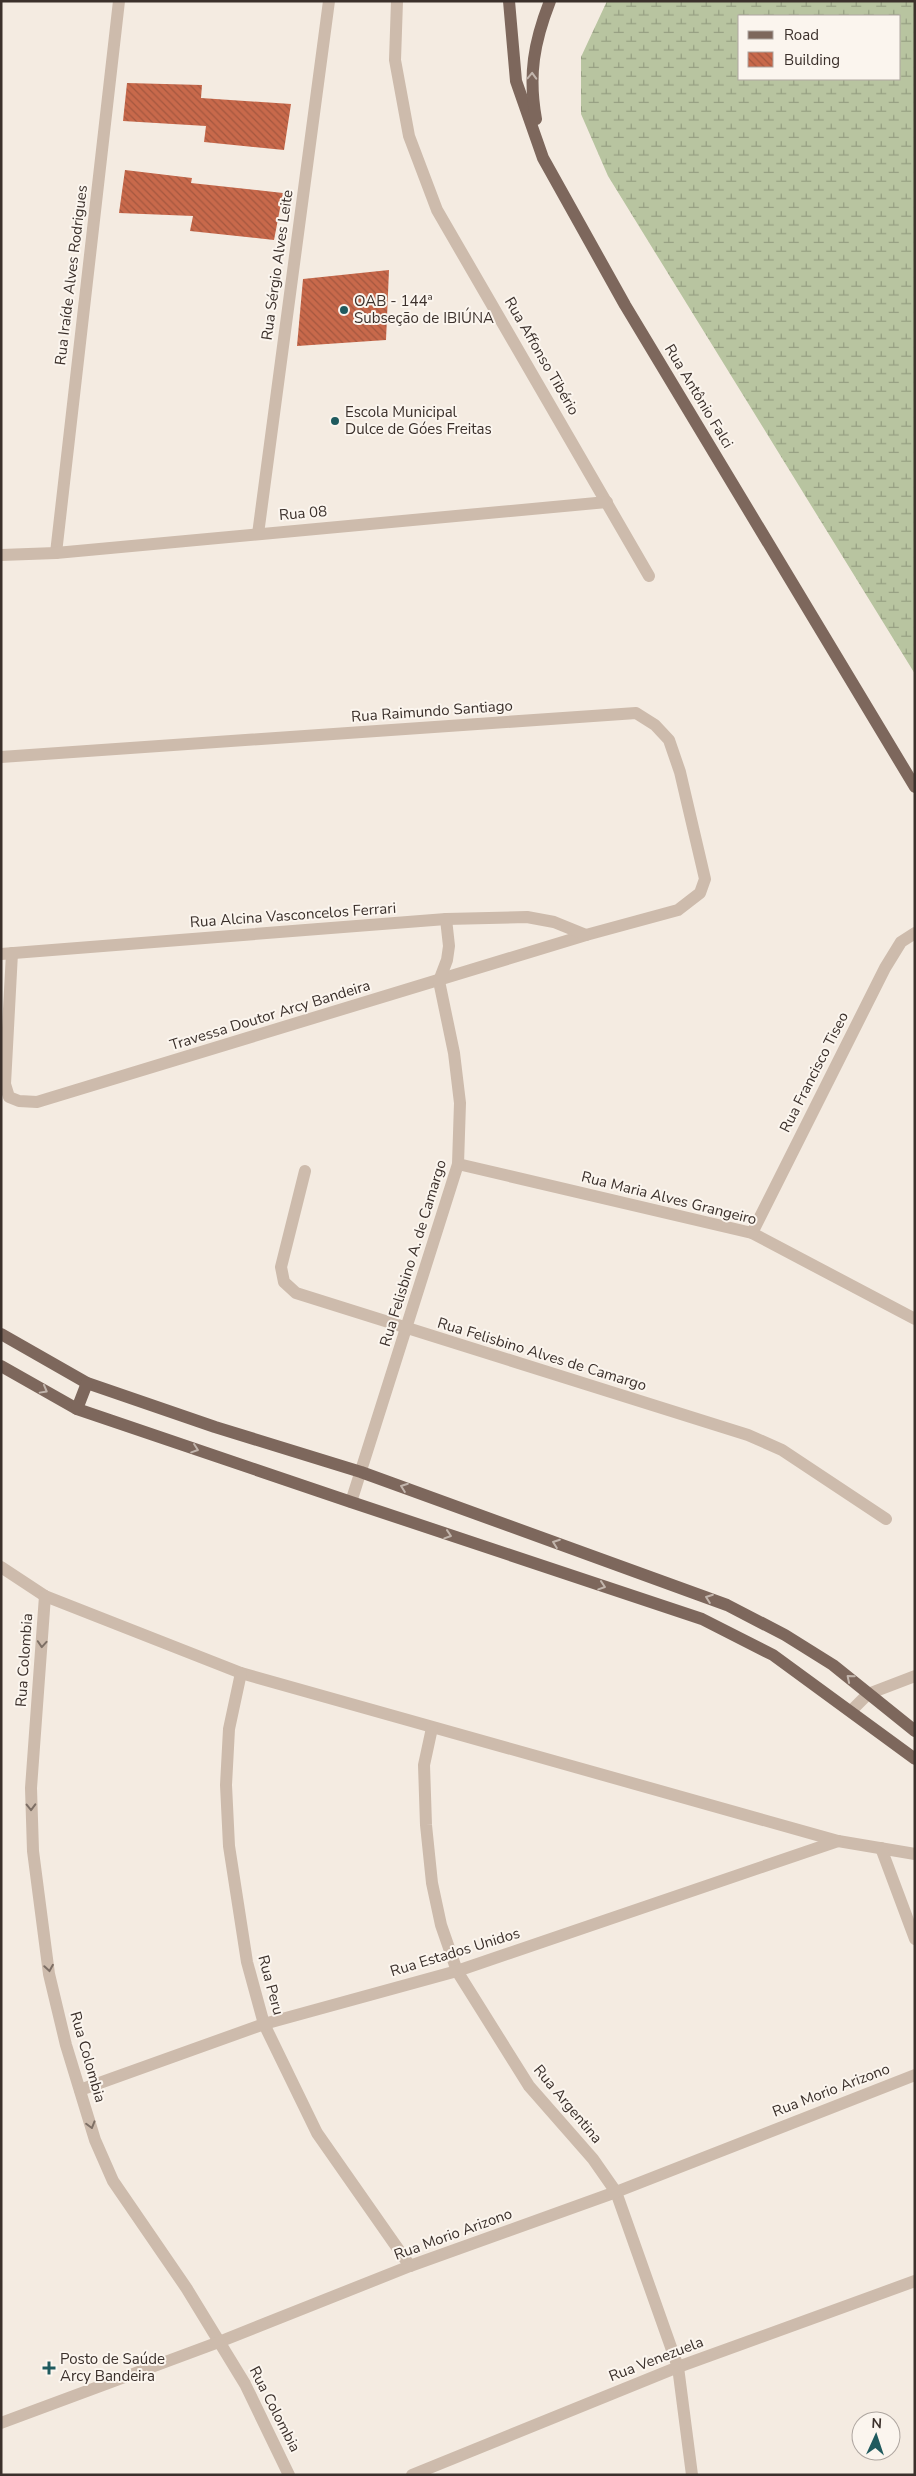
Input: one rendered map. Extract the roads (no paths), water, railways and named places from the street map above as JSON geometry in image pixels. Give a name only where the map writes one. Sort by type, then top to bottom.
[{"type":"main road","name":"Rua Antônio Falci","points":[[509,1],[516,82],[543,158],[625,305],[915,787]]},
{"type":"main road","points":[[543,158],[534,105],[532,79],[534,50],[550,1]]},
{"type":"main road","points":[[1,1334],[87,1383],[207,1424],[361,1472],[727,1605],[785,1635],[833,1665],[915,1731]]},
{"type":"main road","points":[[1,1366],[78,1408],[351,1502],[702,1618],[773,1655],[915,1759]]},
{"type":"main road","points":[[78,1408],[87,1383]]},
{"type":"street","name":"Rua Iraíde Alves Rodrigues","points":[[56,553],[120,1]]},
{"type":"street","name":"Rua Sérgio Alves Leite","points":[[258,534],[329,1]]},
{"type":"street","name":"Rua Affonso Tibério","points":[[397,1],[395,60],[409,136],[437,210],[649,576]]},
{"type":"street","name":"Rua 08","points":[[1,555],[56,553],[607,502]]},
{"type":"street","name":"Rua Raimundo Santiago","points":[[1,757],[636,713],[655,725],[669,740],[680,772],[703,862],[705,878],[700,893],[678,910]]},
{"type":"street","name":"Travessa Doutor Arcy Bandeira","points":[[7,953],[5,1084],[10,1097],[19,1101],[37,1102],[586,935],[678,910]]},
{"type":"street","name":"Rua Alcina Vasconcelos Ferrari","points":[[7,953],[446,919],[527,917],[554,922],[586,935]]},
{"type":"street","points":[[439,981],[447,960],[449,946],[446,919]]},
{"type":"street","name":"Rua Francisco Tiseo","points":[[752,1233],[885,968],[901,942],[915,933]]},
{"type":"street","name":"Rua Felisbino A. de Camargo","points":[[351,1502],[408,1329],[458,1164],[460,1103],[454,1053],[439,981]]},
{"type":"street","name":"Rua Maria Alves Grangeiro","points":[[458,1164],[752,1233],[915,1319]]},
{"type":"street","name":"Rua Felisbino Alves de Camargo","points":[[305,1171],[281,1267],[284,1282],[296,1293],[748,1435],[782,1450],[886,1519]]},
{"type":"street","points":[[1,1567],[45,1596],[241,1673],[432,1728],[539,1755],[838,1841],[915,1854]]},
{"type":"street","name":"Rua Colombia","points":[[45,1596],[31,1788],[32,1851],[49,1974],[66,2045],[95,2140],[114,2181],[187,2289],[245,2384],[289,2475]]},
{"type":"street","name":"Rua Peru","points":[[241,1673],[229,1729],[226,1785],[229,1846],[247,1962],[264,2024],[317,2133],[410,2266]]},
{"type":"street","points":[[851,1711],[868,1694],[915,1676]]},
{"type":"street","name":"Rua Argentina","points":[[432,1728],[424,1764],[426,1825],[432,1883],[441,1925],[458,1971],[529,2086],[593,2159],[616,2192],[678,2367],[692,2475]]},
{"type":"street","name":"Rua Estados Unidos","points":[[80,2090],[264,2024],[458,1971],[838,1841]]},
{"type":"street","points":[[881,1848],[915,1939]]},
{"type":"street","name":"Rua Morio Arizono","points":[[1,2422],[219,2342],[410,2266],[616,2192],[915,2075]]},
{"type":"street","name":"Rua Venezuela","points":[[412,2475],[678,2367],[915,2281]]},
{"type":"place","name":"OAB - 144ª Subseção de IBIÚNA","points":[[344,310]]},
{"type":"place","name":"Escola Municipal Dulce de Góes Freitas","points":[[335,421]]},
{"type":"place","name":"Posto de Saúde Arcy Bandeira","points":[[49,2368]]}]
